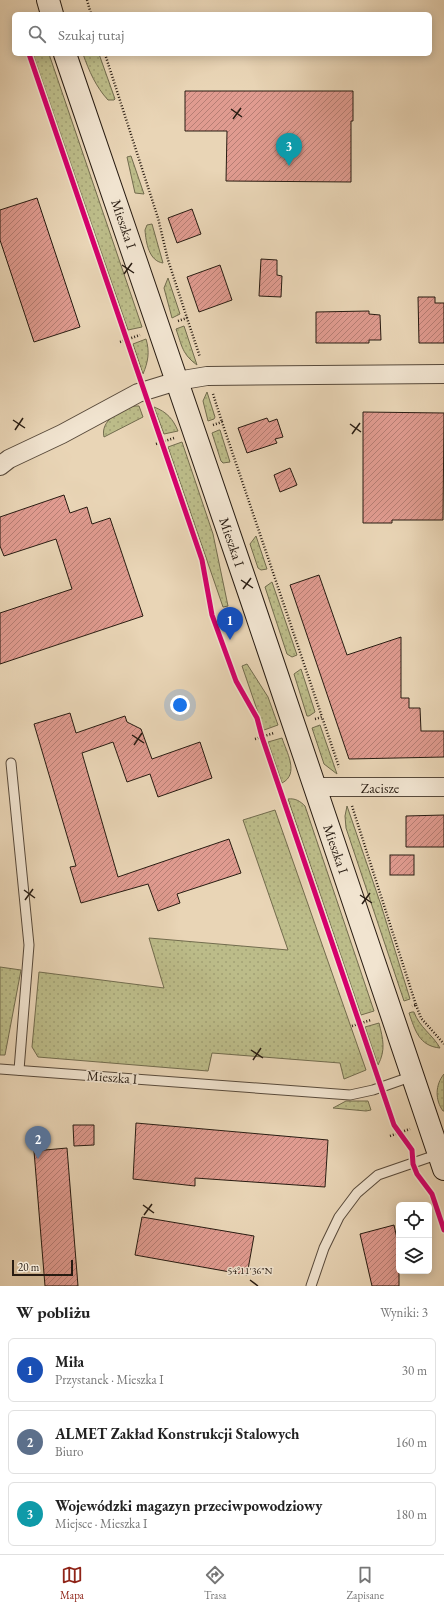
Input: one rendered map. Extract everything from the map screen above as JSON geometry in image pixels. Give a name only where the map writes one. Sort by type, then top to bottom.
[{"type":"street","points":[[48,0],[51,12]]},
{"type":"street","name":"Mieszka I","points":[[66,56],[442,1162]]},
{"type":"street","points":[[0,466],[9,459],[62,434],[138,393],[177,381],[207,376],[444,374]]},
{"type":"street","name":"Zacisze","points":[[315,788],[444,787]]},
{"type":"lane","points":[[11,763],[29,945],[19,1070]]},
{"type":"lane","name":"Mieszka I","points":[[0,1069],[350,1095],[373,1090],[413,1076]]},
{"type":"lane","points":[[311,1286],[324,1248],[339,1217],[357,1192],[378,1175],[413,1164],[442,1162]]},
{"type":"path","points":[[87,0],[90,12]]},
{"type":"path","points":[[105,56],[158,218],[168,260],[187,318]]},
{"type":"path","points":[[124,332],[130,347]]},
{"type":"path","points":[[159,434],[164,449]]},
{"type":"path","points":[[260,730],[264,744]]},
{"type":"path","points":[[416,1005],[421,1018],[444,1044]]},
{"type":"path","points":[[356,1016],[361,1031]]},
{"type":"path","points":[[396,1129],[412,1150],[413,1164]]},
{"type":"green space","points":[[34,56],[50,56],[142,327],[128,330]]},
{"type":"green space","points":[[84,56],[100,56],[115,99],[114,100],[108,100],[90,73]]},
{"type":"green space","points":[[131,156],[144,194],[135,193],[127,157]]},
{"type":"green space","points":[[152,224],[163,263],[154,259],[147,246],[145,230],[147,225]]},
{"type":"green space","points":[[168,278],[180,314],[172,318],[164,288]]},
{"type":"green space","points":[[184,326],[197,365],[185,353],[176,329]]},
{"type":"green space","points":[[146,339],[148,357],[143,374],[133,344]]},
{"type":"green space","points":[[207,392],[215,417],[214,419],[208,421],[203,401]]},
{"type":"green space","points":[[134,406],[139,406],[143,417],[104,437],[105,426],[108,421],[117,414]]},
{"type":"green space","points":[[154,407],[163,411],[169,416],[178,431],[164,434]]},
{"type":"green space","points":[[219,430],[230,462],[223,463],[221,461],[212,433]]},
{"type":"green space","points":[[182,442],[213,534],[228,606],[223,607],[168,447]]},
{"type":"green space","points":[[256,536],[267,569],[261,570],[258,568],[250,544]]},
{"type":"green space","points":[[272,582],[297,655],[292,657],[287,654],[265,587]]},
{"type":"green space","points":[[247,664],[268,697],[278,725],[264,730],[242,666]]},
{"type":"green space","points":[[301,669],[315,712],[309,716],[307,716],[294,674]]},
{"type":"green space","points":[[320,725],[337,774],[324,764],[312,728]]},
{"type":"green space","points":[[282,738],[289,756],[291,768],[287,779],[282,783],[268,742]]},
{"type":"green space","points":[[288,799],[297,800],[305,806],[374,1011],[361,1015]]},
{"type":"green space","points":[[347,806],[381,905],[410,999],[404,1001],[346,828],[345,816]]},
{"type":"green space","points":[[275,810],[366,1070],[344,1079],[340,1063],[212,1053],[208,1071],[38,1057],[32,1047],[39,972],[164,988],[149,938],[288,950],[243,820]]},
{"type":"green space","points":[[0,967],[21,970],[5,1055],[0,1055]]},
{"type":"green space","points":[[414,1012],[419,1022],[440,1048],[427,1044],[419,1036],[409,1013]]},
{"type":"green space","points":[[379,1023],[383,1039],[383,1049],[381,1060],[378,1065],[365,1027]]},
{"type":"green space","points":[[444,1074],[443,1111],[440,1107],[437,1092],[439,1083]]},
{"type":"green space","points":[[346,1101],[368,1101],[371,1110],[366,1111],[333,1108]]},
{"type":"building","points":[[185,91],[353,91],[353,121],[351,121],[351,182],[226,181],[227,131],[185,131]]},
{"type":"building","points":[[37,198],[80,327],[34,342],[0,240],[0,210]]},
{"type":"building","points":[[192,209],[201,234],[177,243],[168,218]]},
{"type":"building","points":[[261,259],[277,260],[277,275],[282,276],[281,297],[259,296]]},
{"type":"building","points":[[220,265],[232,300],[199,312],[187,277]]},
{"type":"building","points":[[418,297],[435,297],[435,303],[444,303],[444,343],[419,343]]},
{"type":"building","points":[[369,311],[369,314],[380,315],[381,340],[369,340],[369,343],[316,343],[316,312]]},
{"type":"building","points":[[363,412],[444,413],[443,520],[392,520],[392,523],[363,523]]},
{"type":"building","points":[[267,418],[269,422],[277,419],[283,437],[275,439],[277,443],[247,453],[238,428]]},
{"type":"building","points":[[290,468],[297,485],[280,492],[274,475]]},
{"type":"building","points":[[64,495],[70,513],[87,507],[92,524],[110,518],[143,616],[0,664],[0,613],[72,589],[56,539],[4,556],[0,546],[0,517]]},
{"type":"building","points":[[319,575],[347,655],[401,637],[401,698],[409,698],[409,708],[420,708],[421,731],[444,731],[444,757],[349,759],[290,585]]},
{"type":"building","points":[[70,713],[76,733],[125,716],[127,722],[141,729],[152,759],[200,742],[212,778],[158,797],[150,774],[127,782],[113,742],[82,753],[118,877],[229,839],[241,873],[177,894],[180,903],[158,911],[148,884],[81,903],[70,867],[76,866],[34,724]]},
{"type":"building","points":[[444,815],[444,847],[406,847],[406,816]]},
{"type":"building","points":[[390,855],[414,855],[414,875],[390,875]]},
{"type":"building","points":[[136,1123],[328,1140],[325,1187],[195,1178],[195,1186],[133,1179]]},
{"type":"building","points":[[73,1125],[94,1125],[94,1145],[74,1146]]},
{"type":"building","points":[[67,1148],[78,1286],[45,1286],[34,1151]]},
{"type":"building","points":[[142,1217],[254,1236],[247,1275],[135,1255]]},
{"type":"building","points":[[394,1225],[396,1234],[396,1274],[399,1274],[399,1286],[372,1286],[360,1234]]},
{"type":"cycle path","points":[[30,56],[202,560],[212,615],[236,681],[257,718],[262,737],[394,1125],[412,1150],[413,1164],[417,1174],[432,1194],[444,1230]]},
{"type":"place","name":"Wojewódzki magazyn przeciwpowodziowy","points":[[289,166]]},
{"type":"place","name":"Miła","points":[[230,640]]},
{"type":"place","name":"ALMET Zakład Konstrukcji Stalowych","points":[[38,1159]]}]
